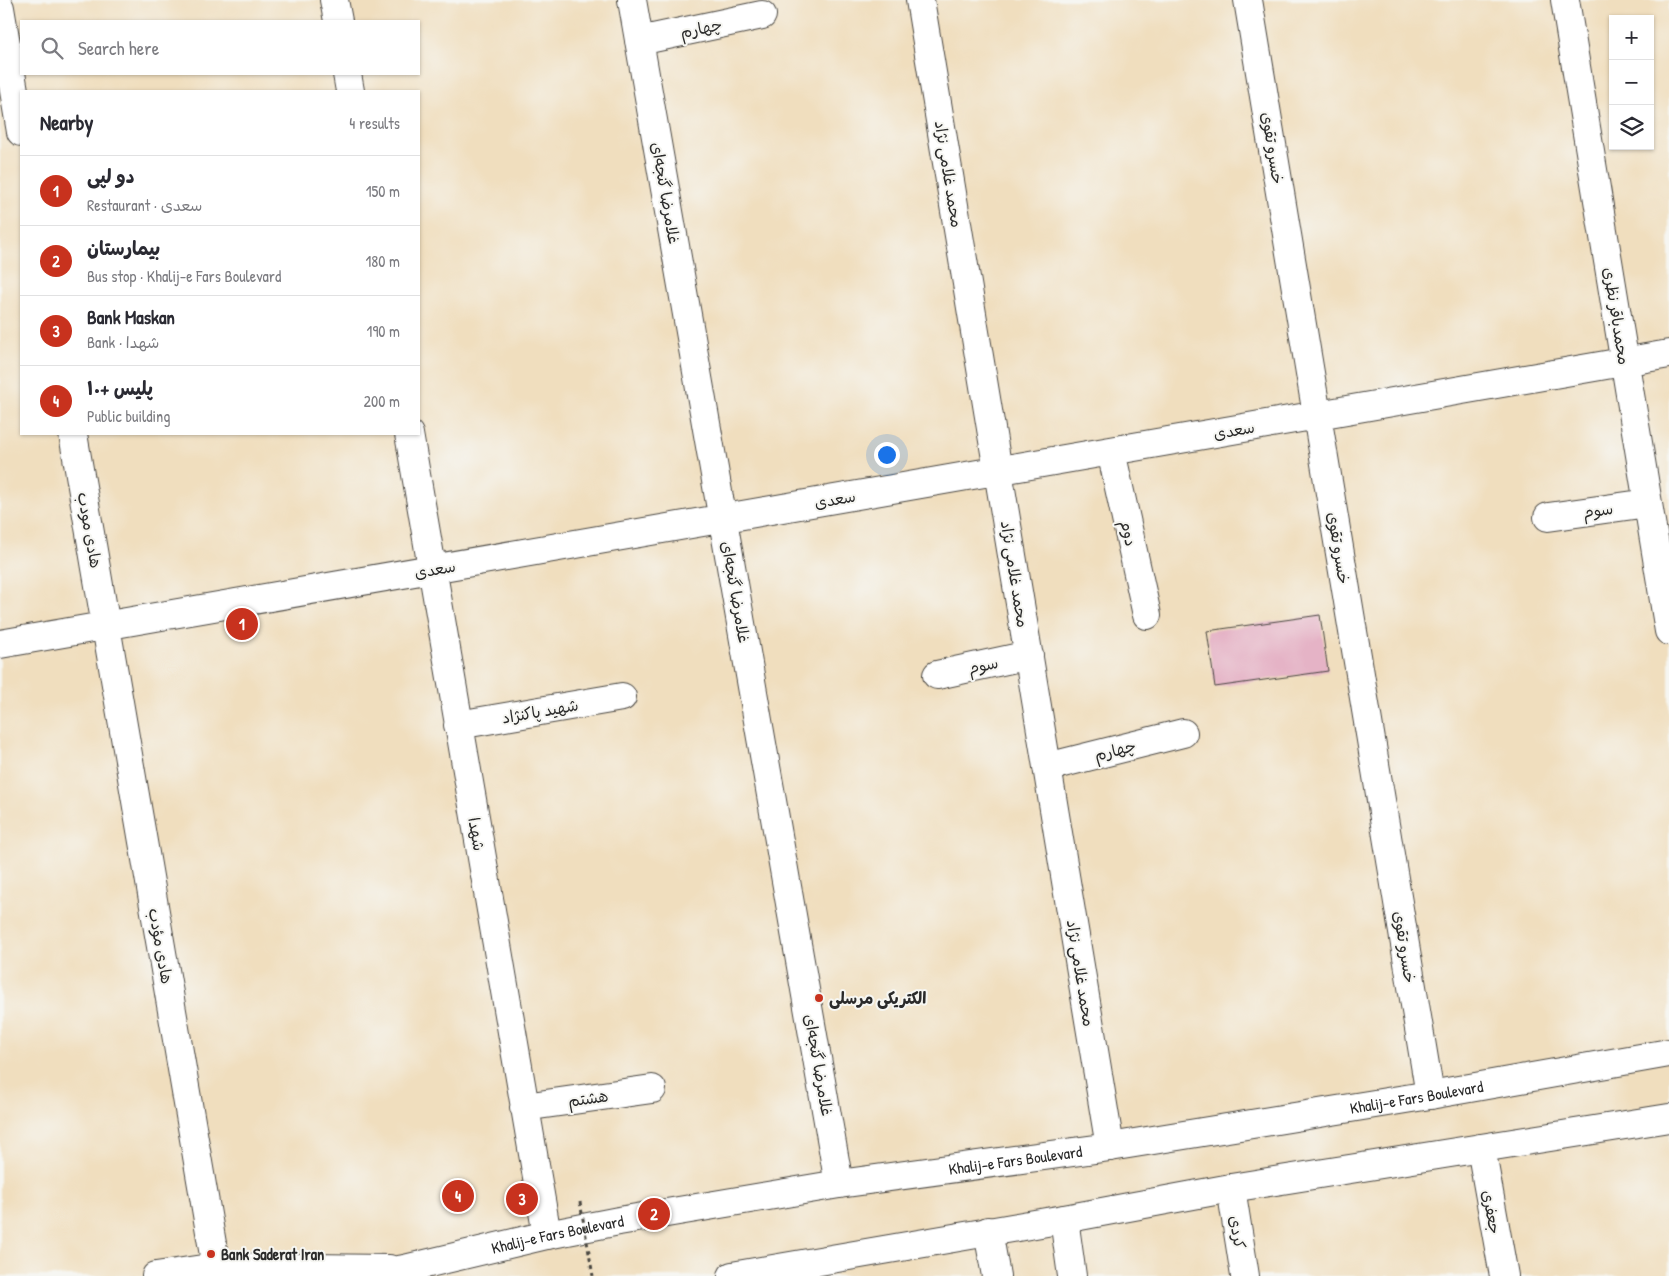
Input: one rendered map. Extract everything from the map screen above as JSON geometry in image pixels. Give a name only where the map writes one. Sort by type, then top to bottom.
[{"type":"street","points":[[334,0],[338,20]]},
{"type":"street","name":"غلامرضا گنجه‌ای","points":[[632,0],[839,1184]]},
{"type":"street","name":"محمد غلامی نژاد","points":[[920,0],[1110,1147]]},
{"type":"street","name":"خسرو تقوی","points":[[1248,0],[1430,1095]]},
{"type":"street","name":"محمدباقر نظری","points":[[1566,0],[1669,631]]},
{"type":"street","points":[[0,8],[20,126]]},
{"type":"street","name":"چهارم","points":[[639,41],[762,15]]},
{"type":"street","points":[[347,75],[350,90]]},
{"type":"street","name":"سعدی","points":[[0,644],[1669,354]]},
{"type":"street","name":"هادی مودب","points":[[73,435],[106,626]]},
{"type":"street","name":"شهدا","points":[[409,435],[546,1235]]},
{"type":"street","name":"دوم","points":[[1111,452],[1147,615]]},
{"type":"street","name":"سوم","points":[[1548,517],[1648,503]]},
{"type":"street","name":"هادی مؤدب","points":[[106,626],[216,1267]]},
{"type":"street","name":"سوم","points":[[937,674],[1029,655]]},
{"type":"street","name":"شهید پاکنژاد","points":[[458,725],[622,697]]},
{"type":"street","name":"چهارم","points":[[1047,767],[1183,733]]},
{"type":"street","name":"Khalij-e Fars Boulevard","points":[[364,1276],[404,1269],[546,1235],[619,1221],[839,1184],[1110,1147],[1430,1095],[1669,1053]]},
{"type":"street","name":"هشتم","points":[[524,1107],[652,1090]]},
{"type":"street","points":[[732,1276],[1064,1219],[1231,1188],[1669,1118]]},
{"type":"street","name":"جعفری","points":[[1481,1148],[1504,1276]]},
{"type":"street","name":"کردی","points":[[1231,1188],[1245,1276]]},
{"type":"street","points":[[1064,1219],[1072,1276]]},
{"type":"street","points":[[988,1232],[996,1276]]},
{"type":"street","points":[[156,1276],[216,1267],[404,1269]]},
{"type":"path","points":[[580,1202],[594,1276]]},
{"type":"building","points":[[1320,615],[1328,671],[1215,687],[1207,631]]},
{"type":"place","name":"دو لپی","points":[[242,624]]},
{"type":"place","name":"الکتریکی مرسلی","points":[[819,998]]},
{"type":"place","name":"پلیس +۱۰","points":[[458,1196]]},
{"type":"place","name":"Bank Maskan","points":[[522,1199]]},
{"type":"place","name":"بیمارستان","points":[[654,1214]]},
{"type":"place","name":"Bank Saderat Iran","points":[[211,1254]]}]
